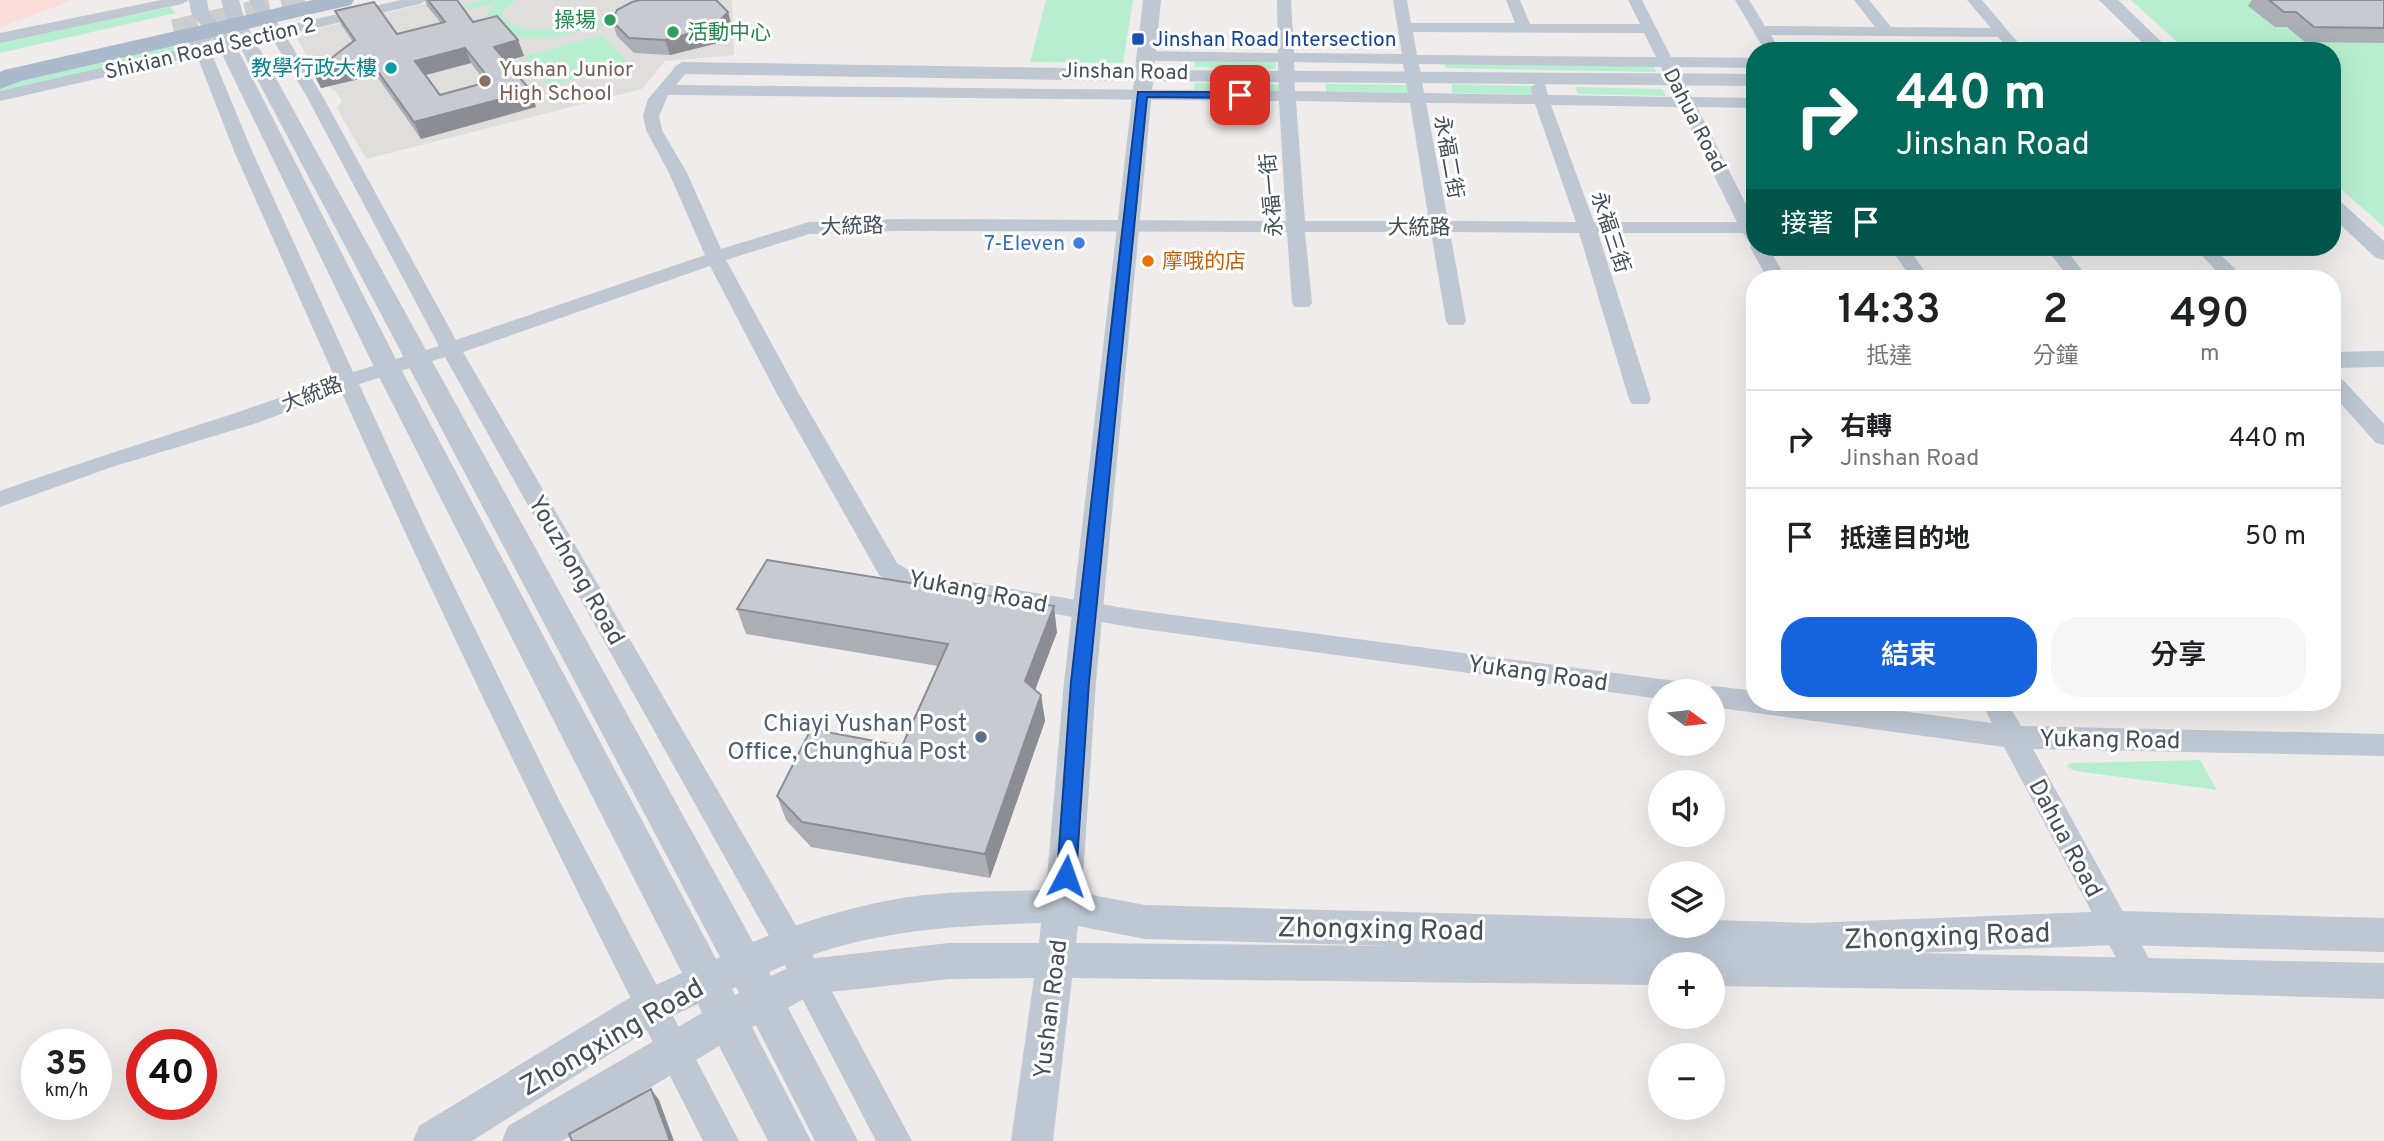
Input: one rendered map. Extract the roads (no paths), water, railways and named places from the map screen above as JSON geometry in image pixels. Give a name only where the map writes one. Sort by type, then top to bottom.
[{"type":"main road","name":"Shixian Road Section 2","points":[[2,67],[230,18],[343,0]]},
{"type":"main road","name":"Shixian Road Section 2","points":[[2,67],[153,34]]},
{"type":"street","name":"Shixian Road Section 2","points":[[2,67],[230,18],[420,0]]},
{"type":"street","name":"Yushan Road","points":[[1032,1141],[1062,906],[1087,611],[1152,0]]},
{"type":"street","name":"永福一街","points":[[1284,0],[1287,96],[1302,303]]},
{"type":"street","name":"永福二街","points":[[1400,0],[1456,321]]},
{"type":"street","points":[[1513,0],[1524,28]]},
{"type":"street","name":"Dahua Road","points":[[1635,0],[1746,222]]},
{"type":"street","points":[[1742,0],[1767,42]]},
{"type":"street","points":[[1861,0],[1886,31]]},
{"type":"street","points":[[1974,0],[2010,42]]},
{"type":"street","points":[[2108,0],[2152,42]]},
{"type":"street","name":"Youzhong Road","points":[[230,18],[315,97],[451,349],[798,961],[895,1141]]},
{"type":"street","name":"Youzhong Road","points":[[230,18],[744,963],[837,1141]]},
{"type":"street","points":[[230,18],[388,369],[790,1141]]},
{"type":"street","points":[[230,18],[243,150],[413,527],[543,796],[650,1007],[722,1141]]},
{"type":"street","points":[[1406,27],[1649,29]]},
{"type":"street","points":[[1760,30],[2003,33]]},
{"type":"street","name":"Jinshan Road","points":[[1411,69],[1538,79],[1746,64]]},
{"type":"street","name":"Jinshan Road","points":[[662,90],[1144,75],[1287,66],[1670,70],[1746,79]]},
{"type":"street","name":"Jinshan Road","points":[[682,68],[1144,75],[1287,96],[1746,103]]},
{"type":"street","name":"Yukang Road","points":[[682,68],[662,90],[651,116],[654,130],[678,173],[715,257],[788,394],[888,569],[906,580],[1087,611],[1648,687]]},
{"type":"street","name":"永福三街","points":[[1538,79],[1541,100],[1587,228],[1640,399]]},
{"type":"street","points":[[2341,213],[2384,253]]},
{"type":"street","name":"大統路","points":[[0,499],[104,462],[252,417],[347,381],[451,349],[777,236],[825,227],[1296,225],[1587,228],[1746,234]]},
{"type":"street","points":[[2061,256],[2073,270]]},
{"type":"street","points":[[2212,256],[2226,270]]},
{"type":"street","points":[[2341,360],[2384,359]]},
{"type":"street","points":[[2341,391],[2384,438]]},
{"type":"street","name":"Yukang Road","points":[[1726,698],[1746,701]]},
{"type":"street","name":"Yukang Road","points":[[1822,711],[2012,737],[2384,745]]},
{"type":"street","name":"Dahua Road","points":[[1999,711],[2141,974]]},
{"type":"street","name":"Zhongxing Road","points":[[523,1141],[674,1049],[765,1002],[798,961],[887,916],[976,908],[1062,906],[1145,922],[1726,939],[1810,940],[2117,928],[2384,934]]},
{"type":"street","name":"Zhongxing Road","points":[[435,1141],[650,1007],[744,963],[1056,960],[1648,967]]},
{"type":"street","name":"Zhongxing Road","points":[[1725,968],[2141,974],[2384,981]]},
{"type":"tunnel","points":[[174,32],[305,1]]},
{"type":"place","name":"操場","points":[[610,20]]},
{"type":"place","name":"活動中心","points":[[673,32]]},
{"type":"place","name":"Jinshan Road Intersection","points":[[1138,39]]},
{"type":"place","name":"教學行政大樓","points":[[391,68]]},
{"type":"place","name":"Yushan Junior High School","points":[[485,81]]},
{"type":"place","name":"7-Eleven","points":[[1079,243]]},
{"type":"place","name":"摩哦的店","points":[[1148,261]]},
{"type":"place","name":"Chiayi Yushan Post Office, Chunghua Post","points":[[981,737]]}]
